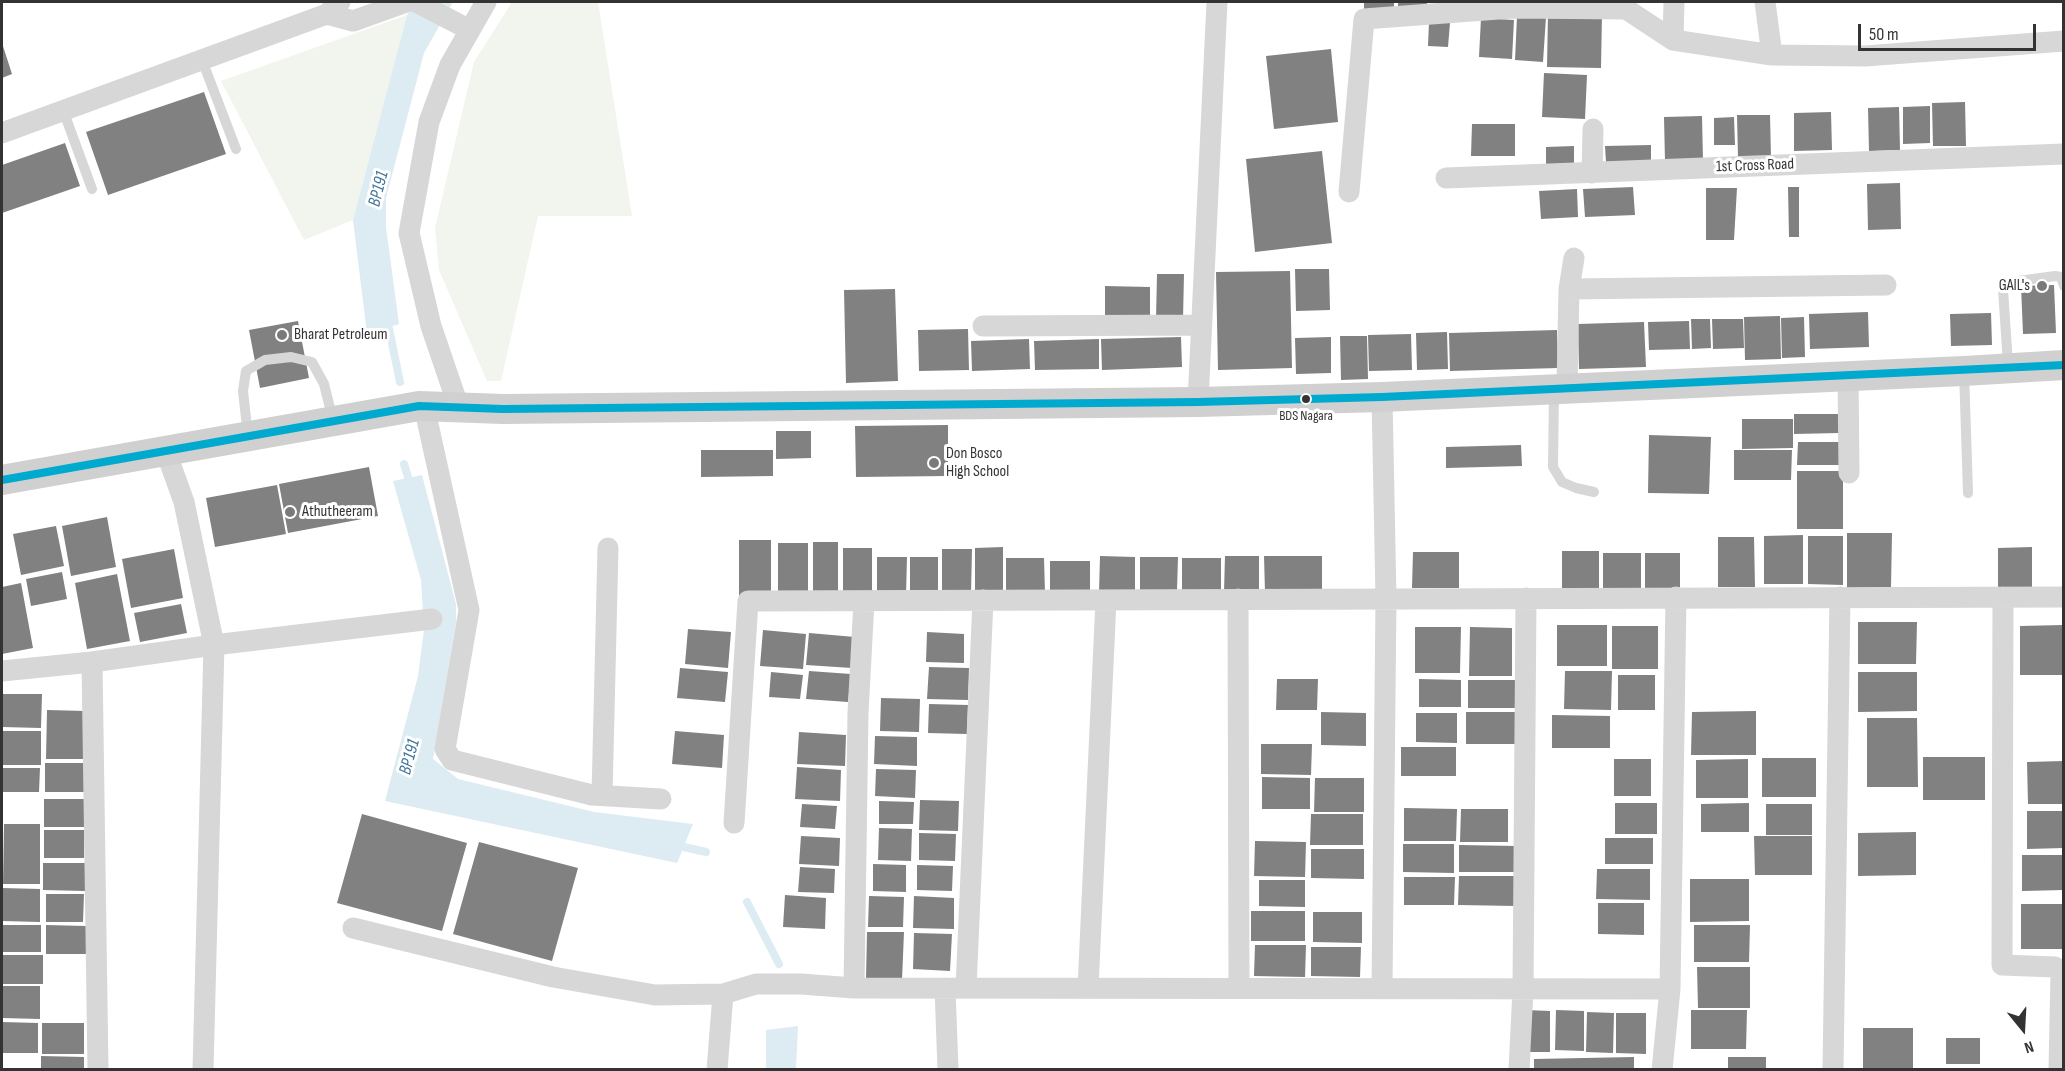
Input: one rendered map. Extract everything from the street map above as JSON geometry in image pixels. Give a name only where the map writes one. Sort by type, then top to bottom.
[{"type":"main road","points":[[2,480],[333,420],[424,406],[503,409],[1198,402],[1382,397],[1964,371],[2064,364]]},
{"type":"street","points":[[2,133],[202,60],[333,8],[353,21],[406,2]]},
{"type":"street","points":[[416,2],[465,27]]},
{"type":"street","points":[[459,408],[431,326],[409,233],[429,122],[465,27],[486,2]]},
{"type":"street","points":[[1198,402],[1217,2]]},
{"type":"street","points":[[1673,40],[1674,2]]},
{"type":"street","points":[[1765,2],[1772,55]]},
{"type":"street","points":[[1349,192],[1364,20],[1512,8],[1626,5],[1673,40],[1772,55],[1865,56],[2064,41]]},
{"type":"street","points":[[1592,172],[1593,129]]},
{"type":"street","name":"1st Cross Road","points":[[1446,178],[2064,154]]},
{"type":"street","points":[[1561,388],[1569,289],[1574,258]]},
{"type":"street","points":[[1569,289],[1886,285]]},
{"type":"street","points":[[983,326],[1200,325]]},
{"type":"street","points":[[1848,375],[1849,473]]},
{"type":"street","points":[[1382,397],[1386,598],[1382,988]]},
{"type":"street","points":[[424,406],[469,610],[445,749],[452,760],[592,795],[661,799]]},
{"type":"street","points":[[166,452],[184,502],[214,645],[203,1070]]},
{"type":"street","points":[[602,795],[608,548]]},
{"type":"street","points":[[1662,1070],[1670,989],[1676,597]]},
{"type":"street","points":[[1833,1070],[1840,597]]},
{"type":"street","points":[[2002,597],[2002,965],[2055,967],[2061,972],[2059,1070]]},
{"type":"street","points":[[734,823],[748,601],[2064,597]]},
{"type":"street","points":[[1519,1070],[1523,989],[1526,598]]},
{"type":"street","points":[[1238,599],[1239,988]]},
{"type":"street","points":[[948,1070],[956,988],[983,600]]},
{"type":"street","points":[[1088,988],[1106,600]]},
{"type":"street","points":[[854,988],[858,713],[864,601]]},
{"type":"street","points":[[2,671],[92,662],[432,619]]},
{"type":"street","points":[[92,662],[98,1070]]},
{"type":"street","points":[[352,928],[553,977],[655,994],[723,994],[756,984],[801,984],[854,988],[1670,989]]},
{"type":"street","points":[[717,1070],[723,994]]},
{"type":"lane","points":[[202,60],[236,149]]},
{"type":"lane","points":[[63,110],[92,189]]},
{"type":"lane","points":[[2008,368],[2003,289],[2011,282],[2055,276],[2061,277],[2064,286]]},
{"type":"lane","points":[[248,436],[243,391],[246,372],[265,360],[291,357],[312,362],[324,384],[333,420]]},
{"type":"lane","points":[[1964,371],[1968,493]]},
{"type":"lane","points":[[1561,388],[1553,467],[1562,482],[1594,492]]},
{"type":"shaded area","points":[[512,2],[598,2],[632,216],[538,216],[501,381],[487,381],[439,270],[435,228],[474,62]]},
{"type":"shaded area","points":[[407,15],[353,220],[304,240],[221,81]]},
{"type":"water","points":[[416,2],[453,2],[424,53],[386,198],[386,227],[399,324],[367,334],[353,220],[407,15]]},
{"type":"water","points":[[422,475],[456,604],[456,622],[433,759],[458,779],[594,812],[693,824],[677,863],[385,801],[418,676],[424,630],[421,580],[393,481]]},
{"type":"water","points":[[798,1026],[796,1069],[766,1069],[766,1030]]},
{"type":"building","points":[[1364,2],[1394,2],[1394,12],[1364,12]]},
{"type":"building","points":[[1398,2],[1427,2],[1427,9],[1398,10]]},
{"type":"building","points":[[1548,13],[1602,14],[1601,68],[1547,67]]},
{"type":"building","points":[[1517,16],[1546,17],[1543,62],[1515,60]]},
{"type":"building","points":[[1481,18],[1514,20],[1512,59],[1479,57]]},
{"type":"building","points":[[1429,22],[1450,23],[1448,47],[1428,46]]},
{"type":"building","points":[[2,43],[12,74],[2,78]]},
{"type":"building","points":[[1331,49],[1338,122],[1274,129],[1266,56]]},
{"type":"building","points":[[1544,73],[1587,75],[1585,119],[1542,117]]},
{"type":"building","points":[[204,92],[226,154],[108,195],[86,132]]},
{"type":"building","points":[[1965,102],[1966,146],[1933,146],[1932,103]]},
{"type":"building","points":[[1930,106],[1930,143],[1903,144],[1903,107]]},
{"type":"building","points":[[1899,107],[1900,150],[1869,151],[1868,108]]},
{"type":"building","points":[[1831,112],[1832,150],[1794,151],[1794,113]]},
{"type":"building","points":[[1737,115],[1770,115],[1771,158],[1738,158]]},
{"type":"building","points":[[1702,116],[1703,161],[1665,162],[1664,117]]},
{"type":"building","points":[[1734,117],[1735,145],[1714,145],[1714,118]]},
{"type":"building","points":[[1472,124],[1515,124],[1515,156],[1471,156]]},
{"type":"building","points":[[65,143],[80,186],[2,213],[2,165]]},
{"type":"building","points":[[1651,145],[1651,161],[1606,162],[1605,146]]},
{"type":"building","points":[[1574,146],[1574,164],[1546,164],[1546,147]]},
{"type":"building","points":[[1322,151],[1332,243],[1255,252],[1246,159]]},
{"type":"building","points":[[1900,183],[1901,229],[1868,230],[1867,184]]},
{"type":"building","points":[[1633,187],[1635,215],[1585,217],[1583,189]]},
{"type":"building","points":[[1788,187],[1799,187],[1799,237],[1789,237]]},
{"type":"building","points":[[1706,188],[1737,188],[1734,240],[1706,240]]},
{"type":"building","points":[[1577,189],[1578,217],[1541,219],[1539,191]]},
{"type":"building","points":[[1295,269],[1329,269],[1330,310],[1296,311]]},
{"type":"building","points":[[1290,271],[1292,368],[1218,370],[1216,272]]},
{"type":"building","points":[[1157,274],[1184,274],[1183,319],[1156,319]]},
{"type":"building","points":[[2054,285],[2056,333],[2023,334],[2021,286]]},
{"type":"building","points":[[1105,286],[1150,287],[1150,321],[1105,321]]},
{"type":"building","points":[[895,289],[898,381],[846,383],[844,290]]},
{"type":"building","points":[[1868,312],[1869,347],[1810,349],[1809,314]]},
{"type":"building","points":[[1991,313],[1992,345],[1951,346],[1950,314]]},
{"type":"building","points":[[1780,316],[1781,359],[1745,360],[1744,317]]},
{"type":"building","points":[[1804,317],[1805,357],[1782,358],[1781,318]]},
{"type":"building","points":[[1691,319],[1710,319],[1711,348],[1692,349]]},
{"type":"building","points":[[1712,319],[1743,319],[1744,348],[1713,349]]},
{"type":"building","points":[[298,321],[309,378],[260,388],[249,330]]},
{"type":"building","points":[[1689,321],[1690,349],[1649,350],[1648,322]]},
{"type":"building","points":[[1644,322],[1646,367],[1579,369],[1578,324]]},
{"type":"building","points":[[968,329],[969,370],[919,371],[918,330]]},
{"type":"building","points":[[1557,330],[1558,368],[1450,371],[1449,333]]},
{"type":"building","points":[[1447,332],[1448,369],[1417,370],[1416,333]]},
{"type":"building","points":[[1411,334],[1412,370],[1369,371],[1368,335]]},
{"type":"building","points":[[1340,336],[1367,336],[1368,379],[1341,380]]},
{"type":"building","points":[[1181,337],[1182,367],[1102,370],[1101,339]]},
{"type":"building","points":[[1331,337],[1331,373],[1296,374],[1295,338]]},
{"type":"building","points":[[1029,339],[1030,369],[972,371],[971,341]]},
{"type":"building","points":[[1099,339],[1099,369],[1035,370],[1034,341]]},
{"type":"building","points":[[1794,414],[1839,414],[1839,433],[1794,434]]},
{"type":"building","points":[[1742,419],[1793,419],[1793,448],[1742,449]]},
{"type":"building","points":[[948,425],[948,476],[856,477],[855,426]]},
{"type":"building","points":[[776,431],[811,431],[811,458],[776,459]]},
{"type":"building","points":[[1649,435],[1711,437],[1709,494],[1648,493]]},
{"type":"building","points":[[1798,442],[1839,442],[1839,465],[1797,465]]},
{"type":"building","points":[[1521,445],[1522,466],[1446,468],[1446,447]]},
{"type":"building","points":[[701,450],[773,450],[773,476],[701,477]]},
{"type":"building","points":[[1734,450],[1792,450],[1791,480],[1734,480]]},
{"type":"building","points":[[369,467],[378,516],[288,533],[279,484]]},
{"type":"building","points":[[1797,471],[1843,471],[1843,529],[1797,529]]},
{"type":"building","points":[[277,485],[286,534],[215,547],[206,498]]},
{"type":"building","points":[[107,517],[116,567],[71,576],[62,526]]},
{"type":"building","points":[[56,526],[64,566],[21,575],[13,534]]},
{"type":"building","points":[[1847,533],[1892,533],[1891,587],[1847,588]]},
{"type":"building","points":[[1803,535],[1803,584],[1764,584],[1764,536]]},
{"type":"building","points":[[1808,536],[1843,536],[1843,585],[1808,584]]},
{"type":"building","points":[[1718,537],[1754,537],[1755,587],[1718,587]]},
{"type":"building","points":[[739,540],[771,540],[771,597],[739,597]]},
{"type":"building","points":[[813,542],[838,542],[838,594],[813,595]]},
{"type":"building","points":[[778,543],[808,543],[808,595],[778,596]]},
{"type":"building","points":[[1003,547],[1003,593],[975,593],[975,548]]},
{"type":"building","points":[[2032,547],[2032,588],[1998,588],[1998,548]]},
{"type":"building","points":[[843,548],[872,548],[872,593],[843,593]]},
{"type":"building","points":[[174,549],[183,598],[131,608],[122,559]]},
{"type":"building","points":[[942,549],[972,549],[971,594],[942,594]]},
{"type":"building","points":[[1562,551],[1599,551],[1599,589],[1562,589]]},
{"type":"building","points":[[1413,552],[1459,552],[1459,588],[1412,588]]},
{"type":"building","points":[[1603,553],[1641,553],[1641,589],[1603,590]]},
{"type":"building","points":[[1645,553],[1680,553],[1680,591],[1645,591]]},
{"type":"building","points":[[1100,556],[1135,557],[1135,592],[1099,593]]},
{"type":"building","points":[[1225,556],[1259,556],[1259,592],[1224,592]]},
{"type":"building","points":[[1264,556],[1322,556],[1322,593],[1265,592]]},
{"type":"building","points":[[877,557],[907,557],[906,595],[877,595]]},
{"type":"building","points":[[910,557],[938,557],[938,595],[910,595]]},
{"type":"building","points":[[1140,557],[1178,557],[1177,591],[1140,591]]},
{"type":"building","points":[[1006,558],[1044,558],[1045,593],[1006,594]]},
{"type":"building","points":[[1182,558],[1221,558],[1221,595],[1182,595]]},
{"type":"building","points":[[1050,561],[1090,561],[1090,593],[1050,593]]},
{"type":"building","points":[[62,572],[67,599],[31,606],[26,579]]},
{"type":"building","points":[[117,574],[130,641],[87,649],[75,583]]},
{"type":"building","points":[[21,583],[33,648],[2,654],[2,587]]},
{"type":"building","points":[[181,604],[187,633],[140,642],[134,613]]},
{"type":"building","points":[[1858,622],[1917,622],[1916,664],[1858,664]]},
{"type":"building","points":[[1557,625],[1607,625],[1607,666],[1557,666]]},
{"type":"building","points":[[2064,625],[2064,675],[2020,675],[2020,626]]},
{"type":"building","points":[[1612,626],[1658,626],[1658,669],[1612,669]]},
{"type":"building","points":[[1415,627],[1461,627],[1460,673],[1415,673]]},
{"type":"building","points":[[1470,627],[1512,628],[1512,676],[1469,676]]},
{"type":"building","points":[[688,629],[731,632],[728,668],[685,664]]},
{"type":"building","points":[[763,630],[806,634],[803,669],[760,666]]},
{"type":"building","points":[[927,632],[964,634],[964,663],[926,662]]},
{"type":"building","points":[[809,633],[855,637],[852,668],[806,665]]},
{"type":"building","points":[[929,667],[969,668],[968,700],[927,699]]},
{"type":"building","points":[[680,668],[728,672],[725,702],[677,698]]},
{"type":"building","points":[[809,671],[851,674],[848,702],[806,699]]},
{"type":"building","points":[[1565,671],[1612,671],[1611,710],[1564,709]]},
{"type":"building","points":[[771,672],[803,675],[800,699],[769,697]]},
{"type":"building","points":[[1858,672],[1917,672],[1917,711],[1858,712]]},
{"type":"building","points":[[1618,675],[1655,675],[1655,710],[1618,710]]},
{"type":"building","points":[[1277,679],[1318,679],[1317,710],[1276,710]]},
{"type":"building","points":[[1419,679],[1461,680],[1461,707],[1419,707]]},
{"type":"building","points":[[1468,680],[1518,680],[1517,708],[1468,708]]},
{"type":"building","points":[[2,694],[42,694],[41,728],[2,727]]},
{"type":"building","points":[[881,698],[920,699],[919,732],[880,731]]},
{"type":"building","points":[[929,704],[968,705],[967,734],[928,733]]},
{"type":"building","points":[[47,710],[86,711],[85,759],[46,759]]},
{"type":"building","points":[[1756,711],[1756,755],[1691,755],[1692,712]]},
{"type":"building","points":[[1321,712],[1366,713],[1366,746],[1321,745]]},
{"type":"building","points":[[1466,712],[1515,712],[1515,744],[1466,744]]},
{"type":"building","points":[[1416,713],[1457,713],[1457,743],[1416,742]]},
{"type":"building","points":[[1552,715],[1610,716],[1610,748],[1552,748]]},
{"type":"building","points":[[1867,718],[1917,718],[1918,787],[1867,787]]},
{"type":"building","points":[[2,731],[41,731],[41,765],[2,765]]},
{"type":"building","points":[[675,731],[724,735],[722,768],[672,764]]},
{"type":"building","points":[[799,732],[846,735],[845,766],[797,764]]},
{"type":"building","points":[[875,736],[917,737],[917,766],[874,764]]},
{"type":"building","points":[[1261,744],[1312,744],[1311,775],[1261,774]]},
{"type":"building","points":[[1401,747],[1456,747],[1456,776],[1401,776]]},
{"type":"building","points":[[1923,757],[1985,757],[1985,800],[1923,800]]},
{"type":"building","points":[[1762,758],[1816,758],[1816,797],[1762,797]]},
{"type":"building","points":[[1614,759],[1651,759],[1651,796],[1614,796]]},
{"type":"building","points":[[1748,759],[1748,798],[1696,798],[1696,760]]},
{"type":"building","points":[[2064,761],[2064,804],[2028,804],[2027,762]]},
{"type":"building","points":[[45,763],[85,763],[85,792],[45,792]]},
{"type":"building","points":[[797,767],[841,770],[840,801],[795,799]]},
{"type":"building","points":[[2,768],[40,768],[39,792],[2,792]]},
{"type":"building","points":[[876,769],[916,770],[915,798],[875,796]]},
{"type":"building","points":[[1262,777],[1310,778],[1310,809],[1262,809]]},
{"type":"building","points":[[1315,778],[1364,778],[1364,812],[1314,812]]},
{"type":"building","points":[[44,799],[87,799],[86,827],[44,827]]},
{"type":"building","points":[[920,800],[959,801],[958,831],[919,830]]},
{"type":"building","points":[[879,801],[914,802],[913,824],[879,824]]},
{"type":"building","points":[[1615,803],[1657,803],[1657,834],[1615,834]]},
{"type":"building","points":[[1749,803],[1749,832],[1701,832],[1701,804]]},
{"type":"building","points":[[802,804],[837,806],[835,829],[800,827]]},
{"type":"building","points":[[1766,804],[1812,804],[1812,835],[1766,835]]},
{"type":"building","points":[[1404,808],[1457,809],[1456,841],[1404,841]]},
{"type":"building","points":[[1461,809],[1508,809],[1508,842],[1460,842]]},
{"type":"building","points":[[2027,811],[2064,811],[2064,848],[2027,849]]},
{"type":"building","points":[[362,814],[467,843],[442,931],[337,903]]},
{"type":"building","points":[[1311,814],[1363,814],[1363,845],[1310,845]]},
{"type":"building","points":[[4,824],[40,824],[40,884],[3,884]]},
{"type":"building","points":[[879,828],[912,829],[911,861],[878,860]]},
{"type":"building","points":[[44,830],[84,830],[84,858],[44,858]]},
{"type":"building","points":[[1916,832],[1916,875],[1858,876],[1858,833]]},
{"type":"building","points":[[919,833],[956,834],[955,861],[919,860]]},
{"type":"building","points":[[801,836],[840,838],[839,866],[799,864]]},
{"type":"building","points":[[1754,836],[1812,836],[1812,875],[1755,875]]},
{"type":"building","points":[[1605,838],[1653,838],[1653,864],[1605,864]]},
{"type":"building","points":[[1255,841],[1306,842],[1305,877],[1254,876]]},
{"type":"building","points":[[479,842],[578,868],[552,961],[453,934]]},
{"type":"building","points":[[1403,844],[1454,844],[1454,873],[1403,872]]},
{"type":"building","points":[[1459,845],[1517,846],[1517,872],[1459,872]]},
{"type":"building","points":[[1311,849],[1364,849],[1364,879],[1311,878]]},
{"type":"building","points":[[2022,855],[2064,855],[2064,890],[2022,891]]},
{"type":"building","points":[[43,863],[85,863],[85,891],[43,890]]},
{"type":"building","points":[[873,864],[906,865],[906,892],[873,891]]},
{"type":"building","points":[[917,865],[953,866],[952,891],[917,890]]},
{"type":"building","points":[[800,867],[835,869],[834,893],[798,892]]},
{"type":"building","points":[[1597,869],[1650,869],[1650,900],[1596,899]]},
{"type":"building","points":[[1459,876],[1516,876],[1516,906],[1458,905]]},
{"type":"building","points":[[1404,877],[1455,877],[1454,905],[1404,905]]},
{"type":"building","points":[[1690,879],[1749,879],[1749,921],[1690,922]]},
{"type":"building","points":[[1259,880],[1305,880],[1305,907],[1259,906]]},
{"type":"building","points":[[2,888],[40,889],[40,922],[2,921]]},
{"type":"building","points":[[46,894],[84,894],[83,922],[46,922]]},
{"type":"building","points":[[785,895],[826,898],[825,929],[783,927]]},
{"type":"building","points":[[869,896],[904,897],[903,927],[868,927]]},
{"type":"building","points":[[914,896],[954,898],[954,929],[913,928]]},
{"type":"building","points":[[1598,903],[1644,903],[1644,935],[1598,934]]},
{"type":"building","points":[[2021,904],[2064,904],[2064,949],[2021,949]]},
{"type":"building","points":[[1251,911],[1305,911],[1305,941],[1251,941]]},
{"type":"building","points":[[1313,912],[1362,912],[1362,943],[1313,942]]},
{"type":"building","points":[[3,925],[41,925],[41,952],[3,952]]},
{"type":"building","points":[[46,925],[86,926],[86,954],[46,954]]},
{"type":"building","points":[[1694,925],[1750,925],[1749,962],[1694,962]]},
{"type":"building","points":[[867,932],[904,932],[902,980],[866,979]]},
{"type":"building","points":[[914,933],[952,934],[950,971],[913,969]]},
{"type":"building","points":[[1255,945],[1306,945],[1305,977],[1254,976]]},
{"type":"building","points":[[1311,947],[1361,947],[1360,977],[1311,976]]},
{"type":"building","points":[[2,955],[43,955],[43,984],[2,984]]},
{"type":"building","points":[[1697,967],[1750,967],[1750,1008],[1698,1008]]},
{"type":"building","points":[[2,986],[40,986],[40,1019],[2,1018]]},
{"type":"building","points":[[1526,1010],[1550,1011],[1550,1052],[1525,1052]]},
{"type":"building","points":[[1556,1010],[1584,1011],[1584,1051],[1555,1050]]},
{"type":"building","points":[[1691,1010],[1747,1010],[1746,1049],[1691,1049]]},
{"type":"building","points":[[1587,1012],[1614,1013],[1613,1053],[1586,1052]]},
{"type":"building","points":[[1616,1013],[1646,1013],[1646,1054],[1616,1053]]},
{"type":"building","points":[[2,1022],[38,1023],[38,1053],[2,1053]]},
{"type":"building","points":[[42,1023],[84,1023],[84,1054],[42,1054]]},
{"type":"building","points":[[1863,1028],[1913,1028],[1913,1070],[1863,1070]]},
{"type":"building","points":[[1946,1038],[1980,1038],[1980,1064],[1946,1064]]},
{"type":"building","points":[[41,1056],[84,1057],[84,1070],[41,1070]]},
{"type":"building","points":[[1634,1057],[1634,1070],[1534,1070],[1534,1059]]},
{"type":"building","points":[[1728,1057],[1766,1057],[1766,1070],[1728,1070]]},
{"type":"waterway","name":"BP191","points":[[387,319],[400,382]]},
{"type":"waterway","name":"BP191","points":[[404,464],[411,487]]},
{"type":"waterway","name":"BP191","points":[[675,845],[706,852]]},
{"type":"waterway","name":"BP191","points":[[747,902],[779,964]]},
{"type":"transit line","points":[[2,480],[419,406],[503,409],[1198,402],[1382,397],[2064,365]]},
{"type":"place","name":"GAIL's","points":[[2042,286]]},
{"type":"place","name":"Bharat Petroleum","points":[[282,335]]},
{"type":"place","name":"BDS Nagara","points":[[1306,399]]},
{"type":"place","name":"Don Bosco High School","points":[[934,463]]},
{"type":"place","name":"Athutheeram","points":[[290,512]]}]
